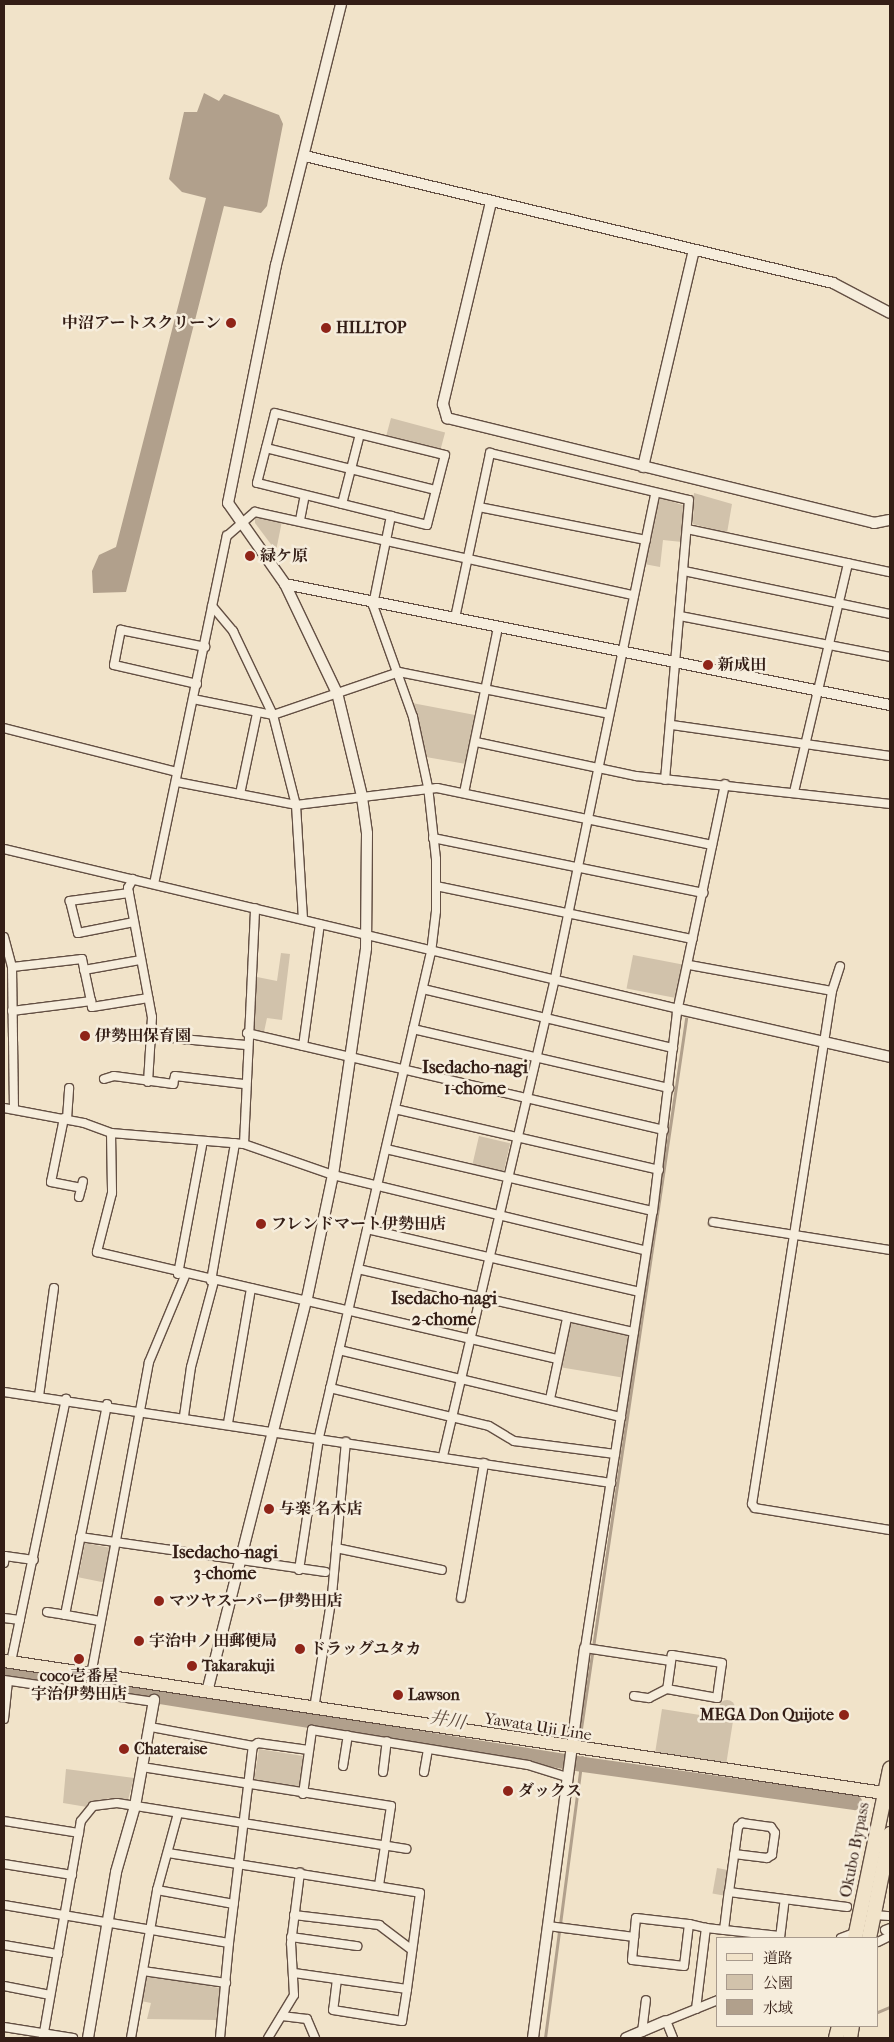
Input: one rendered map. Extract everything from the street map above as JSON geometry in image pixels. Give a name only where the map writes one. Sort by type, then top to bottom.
[{"type":"highway","name":"Okubo Bypass","points":[[856,1935],[887,1793],[890,1769]]},
{"type":"highway","name":"Okubo Bypass","points":[[870,1937],[890,1834]]},
{"type":"main road","name":"Yawata Uji Line","points":[[7,1661],[74,1674],[207,1692],[569,1752],[887,1793]]},
{"type":"street","points":[[207,1692],[308,1298],[333,1174],[367,936],[362,796],[337,693],[285,584],[239,524],[228,502],[276,265],[342,4]]},
{"type":"street","points":[[305,156],[833,283],[890,313]]},
{"type":"street","points":[[491,202],[443,412],[447,418],[874,524],[890,520]]},
{"type":"street","points":[[643,466],[694,250]]},
{"type":"street","points":[[275,413],[360,434],[445,455],[427,525],[257,483],[275,413]]},
{"type":"street","points":[[342,504],[360,434]]},
{"type":"street","points":[[266,448],[436,490]]},
{"type":"street","points":[[455,618],[490,453],[689,500],[666,780]]},
{"type":"street","points":[[443,1456],[555,978],[655,493]]},
{"type":"street","points":[[300,520],[306,495]]},
{"type":"street","points":[[479,507],[646,540]]},
{"type":"street","points":[[154,884],[177,782],[176,772],[197,684],[227,536],[239,524],[256,512],[300,520],[634,595]]},
{"type":"street","points":[[299,1570],[319,1437],[432,950],[436,886],[428,787],[399,672],[374,601],[391,516]]},
{"type":"street","points":[[687,529],[890,572]]},
{"type":"street","points":[[794,792],[848,563]]},
{"type":"street","points":[[684,571],[890,614]]},
{"type":"street","points":[[285,584],[622,653],[890,705]]},
{"type":"street","points":[[212,606],[233,631],[273,715],[296,805],[303,919]]},
{"type":"street","points":[[680,616],[890,657]]},
{"type":"street","points":[[464,793],[476,742],[498,627]]},
{"type":"street","points":[[197,684],[114,665],[120,630],[204,647]]},
{"type":"street","points":[[193,699],[273,715],[399,672],[609,714]]},
{"type":"street","points":[[240,794],[257,712]]},
{"type":"street","points":[[672,725],[806,742],[890,756]]},
{"type":"street","points":[[4,728],[176,772]]},
{"type":"street","points":[[476,742],[666,780],[725,784],[890,804]]},
{"type":"street","points":[[177,782],[296,805],[428,787],[712,844]]},
{"type":"street","points":[[533,2038],[555,1927],[569,1752],[588,1648],[615,1454],[653,1211],[679,1008],[725,784]]},
{"type":"street","points":[[433,838],[578,866],[703,893]]},
{"type":"street","points":[[4,849],[890,1058]]},
{"type":"street","points":[[133,879],[129,893],[148,998],[151,1036],[148,1082]]},
{"type":"street","points":[[436,886],[693,939]]},
{"type":"street","points":[[129,893],[70,902],[78,933],[134,922]]},
{"type":"street","points":[[244,1144],[244,1084],[255,908]]},
{"type":"street","points":[[303,1046],[320,924]]},
{"type":"street","points":[[4,938],[12,967],[14,1109]]},
{"type":"street","points":[[12,967],[82,959],[92,1007],[148,998]]},
{"type":"street","points":[[84,970],[141,960]]},
{"type":"street","points":[[689,965],[832,991]]},
{"type":"street","points":[[840,966],[832,991],[752,1504],[755,1508],[889,1529]]},
{"type":"street","points":[[423,989],[673,1048]]},
{"type":"street","points":[[12,1011],[91,1001]]},
{"type":"street","points":[[413,1029],[670,1088]]},
{"type":"street","points":[[247,1032],[664,1130]]},
{"type":"street","points":[[151,1036],[246,1045]]},
{"type":"street","points":[[4,1045],[13,1047]]},
{"type":"street","points":[[104,1079],[114,1076],[173,1084],[175,1076],[244,1084]]},
{"type":"street","points":[[69,1088],[65,1119],[51,1182],[82,1185],[79,1197]]},
{"type":"street","points":[[4,1108],[65,1119],[111,1133],[244,1144],[333,1174],[646,1251]]},
{"type":"street","points":[[395,1109],[658,1170]]},
{"type":"street","points":[[111,1133],[112,1193],[97,1252],[181,1275],[308,1298],[471,1336],[558,1359]]},
{"type":"street","points":[[91,1675],[142,1410],[149,1362],[181,1275],[203,1141]]},
{"type":"street","points":[[184,1416],[190,1367],[212,1281],[235,1143]]},
{"type":"street","points":[[386,1149],[653,1211]]},
{"type":"street","points":[[714,1222],[890,1250]]},
{"type":"street","points":[[367,1229],[640,1292]]},
{"type":"street","points":[[358,1269],[634,1332]]},
{"type":"street","points":[[39,1396],[54,1288]]},
{"type":"street","points":[[228,1423],[251,1288]]},
{"type":"street","points":[[550,1399],[567,1318]]},
{"type":"street","points":[[339,1350],[462,1376],[621,1416]]},
{"type":"street","points":[[330,1388],[490,1426],[514,1441],[615,1454]]},
{"type":"street","points":[[4,1392],[107,1404],[611,1482]]},
{"type":"street","points":[[7,1661],[20,1620],[34,1560],[66,1400]]},
{"type":"street","points":[[65,1615],[107,1404]]},
{"type":"street","points":[[314,1709],[336,1548],[346,1442]]},
{"type":"street","points":[[460,1598],[484,1463]]},
{"type":"street","points":[[80,1537],[116,1544],[240,1560],[299,1570],[326,1572]]},
{"type":"street","points":[[336,1548],[442,1570]]},
{"type":"street","points":[[4,1563],[5,1556],[34,1560]]},
{"type":"street","points":[[47,1612],[100,1622]]},
{"type":"street","points":[[4,1618],[20,1620]]},
{"type":"street","points":[[588,1648],[671,1662]]},
{"type":"street","points":[[634,1696],[649,1698],[667,1689],[717,1698],[722,1663],[672,1655],[667,1689]]},
{"type":"street","points":[[72,1689],[74,1674]]},
{"type":"street","points":[[4,1719],[6,1681],[154,1701]]},
{"type":"street","points":[[88,2038],[107,1922],[134,1806],[157,1685]]},
{"type":"street","points":[[150,1727],[253,1746],[258,1743],[309,1750]]},
{"type":"street","points":[[303,1794],[312,1730],[528,1765],[567,1775]]},
{"type":"street","points":[[343,1766],[348,1735]]},
{"type":"street","points":[[382,1772],[387,1741]]},
{"type":"street","points":[[220,2038],[229,1943],[253,1746]]},
{"type":"street","points":[[424,1772],[428,1749]]},
{"type":"street","points":[[142,1767],[249,1786],[390,1806],[386,1846],[379,1885]]},
{"type":"street","points":[[44,2036],[79,1833],[82,1821],[93,1806],[103,1802],[134,1806],[406,1849]]},
{"type":"street","points":[[131,2038],[158,1890],[178,1813]]},
{"type":"street","points":[[4,1821],[79,1833]]},
{"type":"street","points":[[724,1930],[734,1854],[738,1827],[742,1823],[771,1828],[775,1833],[772,1854],[767,1858],[734,1854]]},
{"type":"street","points":[[168,1853],[420,1893],[402,2021],[333,2010],[336,1979]]},
{"type":"street","points":[[4,1864],[72,1875]]},
{"type":"street","points":[[268,2038],[294,1995],[291,1937],[300,1873]]},
{"type":"street","points":[[158,1890],[234,1904]]},
{"type":"street","points":[[729,1892],[847,1907]]},
{"type":"street","points":[[689,1924],[684,1966],[632,1960],[636,1918],[689,1924],[706,1928],[780,1937],[785,1898]]},
{"type":"street","points":[[4,1906],[229,1943]]},
{"type":"street","points":[[294,1914],[379,1925],[412,1950]]},
{"type":"street","points":[[874,1915],[890,1916]]},
{"type":"street","points":[[555,1927],[634,1937]]},
{"type":"street","points":[[696,2009],[706,1928]]},
{"type":"street","points":[[879,1941],[888,1932]]},
{"type":"street","points":[[291,1937],[357,1946]]},
{"type":"street","points":[[4,1945],[58,1954]]},
{"type":"street","points":[[143,1970],[226,1983]]},
{"type":"street","points":[[294,1973],[407,1989]]},
{"type":"street","points":[[4,1986],[50,1995]]},
{"type":"street","points":[[642,2032],[646,2000]]},
{"type":"street","points":[[626,2038],[716,2001]]},
{"type":"street","points":[[282,2016],[307,2019],[315,2038]]},
{"type":"street","points":[[666,2021],[673,2038]]},
{"type":"street","points":[[4,2027],[44,2036],[73,2038]]},
{"type":"green space","points":[[391,418],[445,432],[440,452],[386,437]]},
{"type":"green space","points":[[694,493],[732,504],[727,533],[693,524]]},
{"type":"green space","points":[[662,498],[685,506],[682,542],[663,540],[660,567],[644,564],[657,502]]},
{"type":"green space","points":[[255,516],[282,521],[276,551],[255,523]]},
{"type":"green space","points":[[412,703],[475,715],[466,764],[426,757]]},
{"type":"green space","points":[[281,953],[290,954],[282,1020],[267,1018],[264,1032],[252,1030],[257,977],[277,981]]},
{"type":"green space","points":[[633,955],[685,965],[679,998],[627,988]]},
{"type":"green space","points":[[479,1136],[510,1143],[503,1172],[472,1165]]},
{"type":"green space","points":[[570,1322],[631,1336],[625,1378],[559,1367]]},
{"type":"green space","points":[[85,1543],[110,1548],[103,1582],[78,1577]]},
{"type":"green space","points":[[727,1700],[733,1702],[735,1708],[733,1714],[727,1716],[721,1714],[719,1708],[721,1702]]},
{"type":"green space","points":[[662,1709],[733,1720],[726,1764],[655,1752]]},
{"type":"green space","points":[[259,1749],[304,1756],[299,1790],[254,1783]]},
{"type":"green space","points":[[66,1769],[134,1778],[128,1800],[109,1798],[87,1807],[63,1803]]},
{"type":"green space","points":[[717,1868],[728,1870],[723,1896],[712,1894]]},
{"type":"green space","points":[[146,1973],[219,1988],[219,2020],[147,2019],[151,2003],[141,2001]]},
{"type":"water","points":[[204,93],[219,101],[224,94],[279,115],[283,124],[267,206],[261,213],[224,206],[126,592],[93,593],[92,571],[99,555],[116,547],[206,198],[182,192],[169,179],[184,112],[197,112]]},
{"type":"waterway","points":[[579,1742],[686,1019]]},
{"type":"waterway","name":"井川","points":[[4,1671],[583,1764],[854,1802]]},
{"type":"waterway","points":[[545,2038],[582,1757]]},
{"type":"waterway","points":[[879,2012],[890,2007]]},
{"type":"place","name":"中沼アートスクリーン","points":[[231,323]]},
{"type":"place","name":"HILLTOP","points":[[326,328]]},
{"type":"place","name":"緑ケ原","points":[[250,556]]},
{"type":"place","name":"新成田","points":[[708,665]]},
{"type":"place","name":"伊勢田保育園","points":[[85,1036]]},
{"type":"place","name":"フレンドマート伊勢田店","points":[[261,1224]]},
{"type":"place","name":"与楽 名木店","points":[[269,1509]]},
{"type":"place","name":"マツヤスーパー伊勢田店","points":[[159,1601]]},
{"type":"place","name":"宇治中ノ田郵便局","points":[[139,1641]]},
{"type":"place","name":"ドラッグユタカ","points":[[300,1649]]},
{"type":"place","name":"coco壱番屋 宇治伊勢田店","points":[[79,1659]]},
{"type":"place","name":"Takarakuji","points":[[192,1666]]},
{"type":"place","name":"Lawson","points":[[398,1695]]},
{"type":"place","name":"MEGA Don Quijote","points":[[844,1715]]},
{"type":"place","name":"Chateraise","points":[[124,1749]]},
{"type":"place","name":"ダックス","points":[[508,1791]]},
{"type":"district","name":"Isedacho-nagi 1-chome","points":[[475,1079]]},
{"type":"district","name":"Isedacho-nagi 2-chome","points":[[444,1310]]},
{"type":"district","name":"Isedacho-nagi 3-chome","points":[[225,1564]]}]
